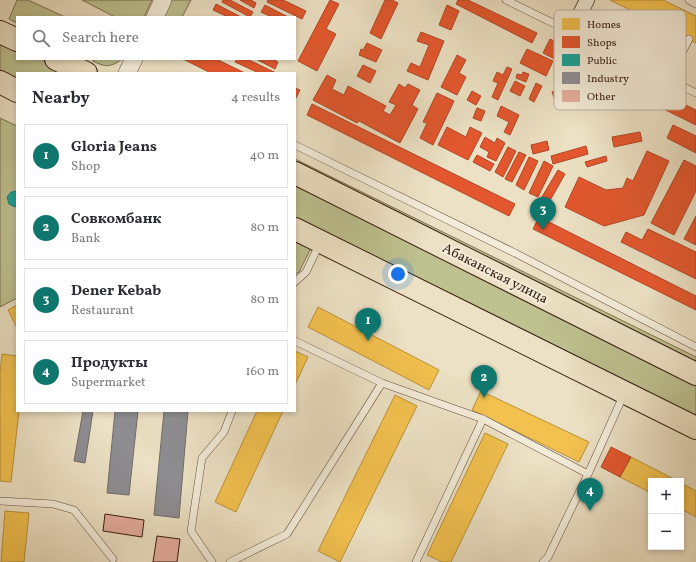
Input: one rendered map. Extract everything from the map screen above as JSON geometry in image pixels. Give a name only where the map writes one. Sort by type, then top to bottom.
[{"type":"main road","points":[[0,32],[16,40]]},
{"type":"main road","points":[[58,60],[84,72]]},
{"type":"main road","points":[[0,82],[16,90]]},
{"type":"main road","name":"Абаканская улица","points":[[296,174],[696,374]]},
{"type":"main road","points":[[296,229],[696,428]]},
{"type":"street","points":[[155,16],[163,0]]},
{"type":"street","points":[[582,10],[587,0]]},
{"type":"street","points":[[128,72],[134,60]]},
{"type":"lane","points":[[506,0],[554,24]]},
{"type":"lane","points":[[689,0],[696,4]]},
{"type":"lane","points":[[686,45],[689,39]]},
{"type":"lane","points":[[686,87],[696,92]]},
{"type":"lane","points":[[296,144],[515,253],[696,347]]},
{"type":"lane","points":[[296,281],[306,272],[321,241]]},
{"type":"lane","points":[[296,341],[382,383],[483,419],[588,474]]},
{"type":"lane","points":[[230,562],[287,534],[382,383]]},
{"type":"lane","points":[[543,562],[548,557],[625,392]]},
{"type":"lane","points":[[212,562],[191,531],[202,458],[224,432],[232,412]]},
{"type":"lane","points":[[416,562],[483,419]]},
{"type":"lane","points":[[0,501],[53,504],[74,510],[113,559]]},
{"type":"green space","points":[[17,0],[28,0],[63,16],[16,16],[16,22],[9,19]]},
{"type":"green space","points":[[82,0],[152,0],[144,16],[113,16]]},
{"type":"green space","points":[[169,0],[191,0],[183,16],[161,16]]},
{"type":"green space","points":[[0,39],[16,47],[16,60],[43,60],[68,72],[16,72],[16,78],[0,70]]},
{"type":"green space","points":[[93,60],[120,60],[108,66]]},
{"type":"green space","points":[[0,118],[16,126],[16,299],[0,307]]},
{"type":"green space","points":[[296,159],[696,357],[696,367],[296,166]]},
{"type":"green space","points":[[296,184],[696,384],[696,417],[296,217]]},
{"type":"green space","points":[[296,238],[309,244],[310,250],[299,272],[296,274]]},
{"type":"building: Homes","points":[[610,0],[663,0],[684,10],[630,10]]},
{"type":"building: Homes","points":[[686,11],[696,16],[696,43],[686,38]]},
{"type":"building: Homes","points":[[16,306],[16,326],[8,310]]},
{"type":"building: Homes","points":[[318,307],[439,370],[429,390],[308,327]]},
{"type":"building: Homes","points":[[296,351],[308,357],[296,383]]},
{"type":"building: Homes","points":[[2,354],[16,356],[16,412],[19,412],[11,482],[0,481],[0,373]]},
{"type":"building: Homes","points":[[481,391],[589,442],[579,462],[472,410]]},
{"type":"building: Homes","points":[[395,395],[417,406],[340,562],[318,551]]},
{"type":"building: Homes","points":[[257,412],[283,412],[236,512],[215,502]]},
{"type":"building: Homes","points":[[485,433],[508,444],[451,562],[442,562],[427,555]]},
{"type":"building: Homes","points":[[631,457],[672,478],[648,478],[648,491],[620,477]]},
{"type":"building: Homes","points":[[684,485],[696,491],[696,517],[684,511]]},
{"type":"building: Homes","points":[[5,511],[29,513],[24,562],[1,562]]},
{"type":"building: Shops","points":[[223,0],[230,0],[253,12],[251,16],[248,16],[222,2]]},
{"type":"building: Shops","points":[[240,0],[251,0],[256,3],[254,8]]},
{"type":"building: Shops","points":[[268,0],[283,0],[306,11],[302,19],[267,2]]},
{"type":"building: Shops","points":[[330,0],[339,4],[326,29],[336,34],[317,71],[298,61]]},
{"type":"building: Shops","points":[[385,0],[392,0],[398,3],[381,39],[370,33]]},
{"type":"building: Shops","points":[[458,0],[468,0],[537,33],[532,43],[456,4]]},
{"type":"building: Shops","points":[[216,4],[239,16],[226,16],[213,10]]},
{"type":"building: Shops","points":[[265,5],[286,16],[270,16],[261,12]]},
{"type":"building: Shops","points":[[447,5],[459,11],[451,30],[439,25]]},
{"type":"building: Shops","points":[[421,32],[444,41],[428,80],[407,71],[411,63],[420,67],[429,45],[417,41]]},
{"type":"building: Shops","points":[[550,39],[554,41],[554,59],[543,53]]},
{"type":"building: Shops","points":[[367,43],[382,50],[376,62],[359,55],[361,49],[363,50]]},
{"type":"building: Shops","points":[[527,49],[553,61],[546,76],[520,63]]},
{"type":"building: Shops","points":[[457,55],[466,60],[459,73],[466,77],[457,95],[441,87]]},
{"type":"building: Shops","points":[[185,60],[218,60],[243,72],[209,72]]},
{"type":"building: Shops","points":[[236,60],[249,60],[274,72],[257,72],[235,62]]},
{"type":"building: Shops","points":[[258,60],[274,60],[278,62],[275,69]]},
{"type":"building: Shops","points":[[363,65],[376,71],[370,83],[357,76]]},
{"type":"building: Shops","points":[[507,67],[512,69],[498,100],[492,97],[498,83],[493,81],[497,72],[503,75]]},
{"type":"building: Shops","points":[[523,72],[529,74],[526,82],[516,78],[517,74],[522,75]]},
{"type":"building: Shops","points":[[327,75],[336,80],[332,89],[344,95],[348,86],[386,106],[383,111],[390,115],[396,105],[389,102],[399,84],[405,88],[408,84],[420,90],[412,105],[418,109],[400,143],[359,121],[357,123],[313,100]]},
{"type":"building: Shops","points":[[515,81],[525,86],[520,96],[510,91]]},
{"type":"building: Shops","points":[[536,83],[542,86],[534,102],[529,99]]},
{"type":"building: Shops","points":[[296,88],[300,90],[296,98]]},
{"type":"building: Shops","points":[[472,91],[481,96],[476,105],[467,100]]},
{"type":"building: Shops","points":[[437,93],[454,101],[433,145],[420,138],[427,123],[423,122]]},
{"type":"building: Shops","points":[[312,104],[515,204],[509,216],[307,115]]},
{"type":"building: Shops","points":[[686,105],[696,110],[696,125],[666,110],[686,110]]},
{"type":"building: Shops","points":[[501,106],[519,115],[510,135],[504,132],[509,122],[497,116]]},
{"type":"building: Shops","points":[[477,108],[485,111],[481,121],[473,118]]},
{"type":"building: Shops","points":[[673,125],[696,136],[696,153],[667,138]]},
{"type":"building: Shops","points":[[447,127],[466,137],[470,127],[482,133],[468,160],[438,145]]},
{"type":"building: Shops","points":[[640,132],[642,141],[614,147],[612,137]]},
{"type":"building: Shops","points":[[485,137],[495,143],[497,138],[505,143],[496,161],[487,157],[489,152],[480,147]]},
{"type":"building: Shops","points":[[547,141],[549,150],[533,154],[531,145]]},
{"type":"building: Shops","points":[[586,146],[588,154],[553,164],[551,156]]},
{"type":"building: Shops","points":[[508,147],[516,151],[503,177],[495,172]]},
{"type":"building: Shops","points":[[647,151],[669,161],[644,215],[604,226],[565,207],[579,177],[606,190],[623,188],[627,178],[633,181]]},
{"type":"building: Shops","points":[[519,152],[526,155],[512,182],[505,179]]},
{"type":"building: Shops","points":[[477,155],[494,164],[490,171],[473,162]]},
{"type":"building: Shops","points":[[606,156],[607,161],[587,167],[585,162]]},
{"type":"building: Shops","points":[[529,157],[538,161],[524,190],[516,185]]},
{"type":"building: Shops","points":[[684,160],[696,166],[696,191],[674,235],[651,223]]},
{"type":"building: Shops","points":[[544,161],[553,166],[538,197],[529,193]]},
{"type":"building: Shops","points":[[558,170],[565,174],[548,204],[540,200]]},
{"type":"building: Shops","points":[[696,216],[696,245],[684,239]]},
{"type":"building: Shops","points":[[539,217],[696,296],[696,310],[533,229]]},
{"type":"building: Shops","points":[[648,229],[696,252],[696,279],[621,242],[626,232],[642,240]]},
{"type":"building: Shops","points":[[611,447],[631,457],[620,477],[601,467]]},
{"type":"building: Public","points":[[16,191],[15,207],[9,204],[7,197],[11,192]]},
{"type":"building: Industry","points":[[83,412],[93,412],[85,463],[74,461]]},
{"type":"building: Industry","points":[[115,412],[138,412],[129,495],[107,493]]},
{"type":"building: Industry","points":[[164,412],[188,412],[179,518],[154,515]]},
{"type":"building: Other","points":[[105,514],[144,520],[142,537],[103,531]]},
{"type":"building: Other","points":[[157,536],[180,539],[177,562],[153,562]]},
{"type":"place","name":"Dener Kebab","points":[[543,230]]},
{"type":"place","name":"Gloria Jeans","points":[[368,341]]},
{"type":"place","name":"Совкомбанк","points":[[484,398]]},
{"type":"place","name":"Продукты","points":[[590,511]]}]
